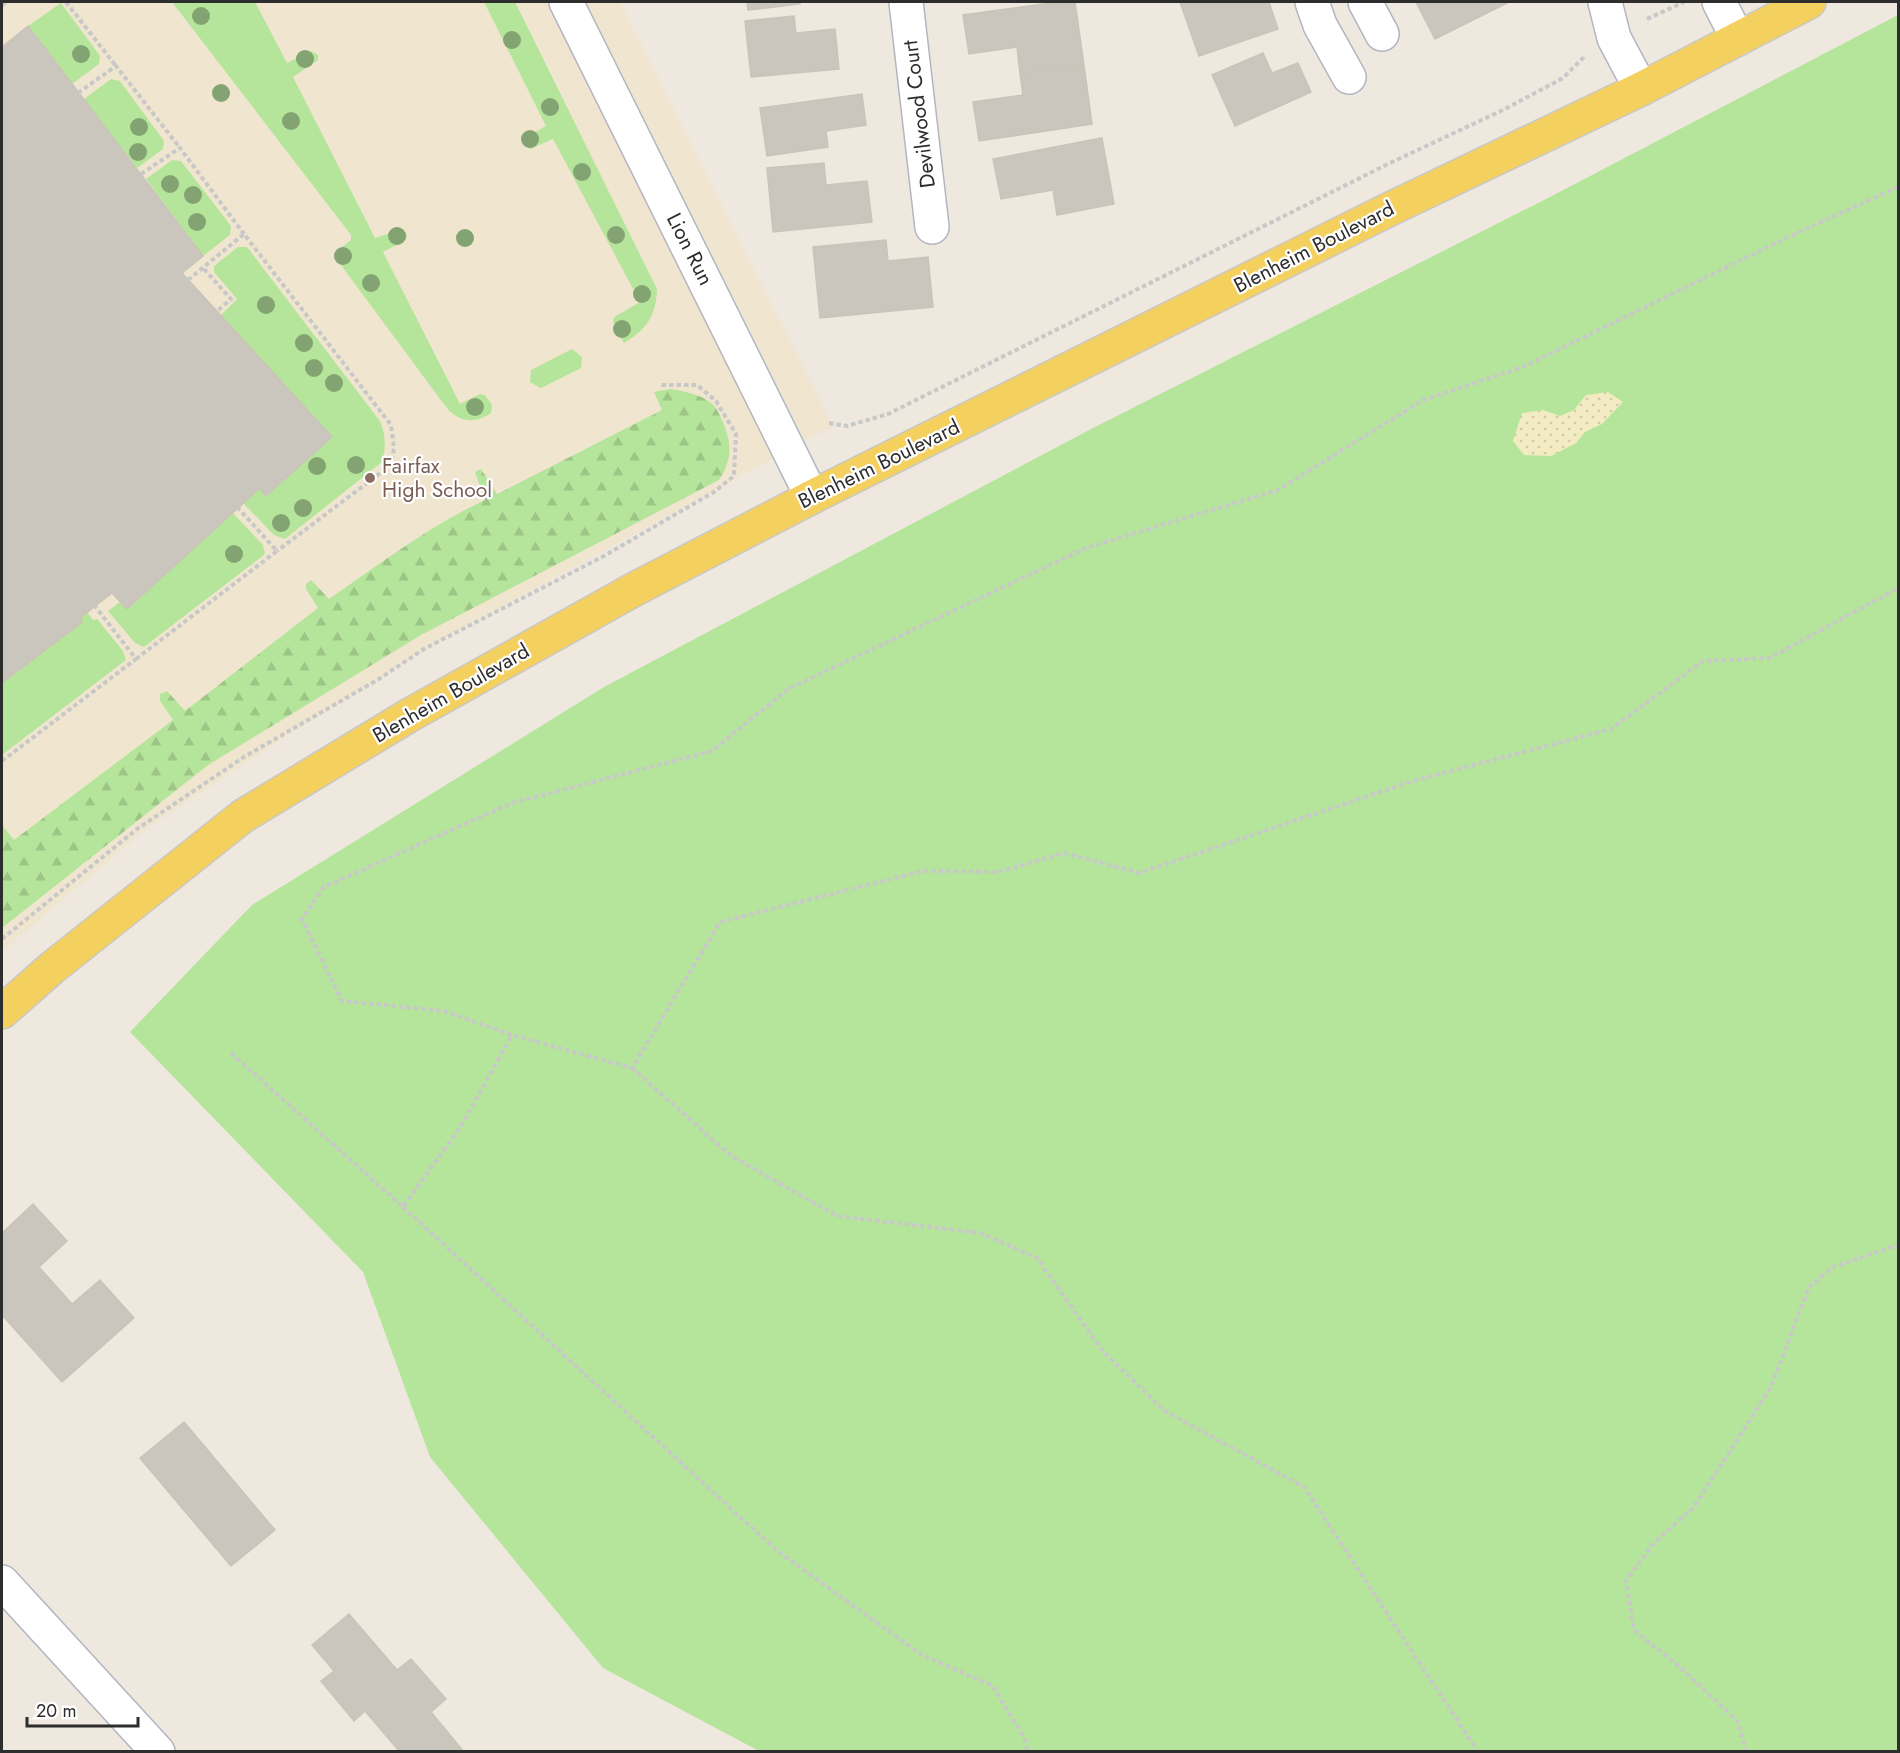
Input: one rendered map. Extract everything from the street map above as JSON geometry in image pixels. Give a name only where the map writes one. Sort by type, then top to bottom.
[{"type":"main road","name":"Blenheim Boulevard","points":[[2,1012],[53,967],[243,816],[408,716],[633,590],[812,497],[1390,209],[1641,89],[1809,2]]},
{"type":"street","name":"Lion Run","points":[[566,2],[812,497]]},
{"type":"street","name":"Devilwood Court","points":[[906,2],[932,227]]},
{"type":"street","points":[[1312,2],[1320,25],[1349,77]]},
{"type":"street","points":[[1365,2],[1382,34]]},
{"type":"street","points":[[1605,2],[1614,38],[1641,89]]},
{"type":"street","points":[[1719,2],[1738,39]]},
{"type":"street","points":[[2,1582],[158,1752]]},
{"type":"path","points":[[2,5],[6,2]]},
{"type":"path","points":[[2,761],[391,465],[394,448],[392,425],[66,2]]},
{"type":"path","points":[[829,423],[847,426],[888,414],[987,366],[1388,164],[1505,109],[1563,78],[1585,57],[1639,22],[1684,2]]},
{"type":"path","points":[[78,93],[116,66]]},
{"type":"path","points":[[141,174],[180,148]]},
{"type":"path","points":[[1478,1752],[1304,1486],[1163,1410],[1101,1349],[1037,1258],[980,1233],[837,1216],[730,1155],[632,1068],[512,1035],[444,1011],[342,1001],[302,919],[324,886],[512,804],[712,751],[788,689],[1086,548],[1278,490],[1423,400],[1523,367],[1786,238],[1899,187]]},
{"type":"path","points":[[188,280],[244,234]]},
{"type":"path","points":[[204,269],[231,299],[216,312]]},
{"type":"path","points":[[2,939],[137,829],[244,756],[379,679],[424,649],[602,557],[714,492],[734,476],[736,434],[716,401],[697,385],[660,385]]},
{"type":"path","points":[[238,508],[277,550]]},
{"type":"path","points":[[632,1068],[720,922],[922,872],[998,872],[1065,853],[1139,873],[1413,781],[1611,729],[1703,661],[1770,658],[1899,588]]},
{"type":"path","points":[[95,606],[136,658]]},
{"type":"path","points":[[403,1208],[461,1126],[512,1035]]},
{"type":"path","points":[[231,1053],[776,1550],[922,1655],[993,1686],[1024,1738],[1028,1752]]},
{"type":"path","points":[[1746,1752],[1738,1722],[1682,1669],[1634,1630],[1626,1581],[1653,1543],[1694,1507],[1771,1387],[1809,1287],[1833,1267],[1899,1245]]},
{"type":"shaded area","name":"Fairfax High School","points":[[2,2],[620,2],[833,426],[460,629],[297,729],[146,829],[2,952]]},
{"type":"green space","points":[[172,2],[255,2],[287,63],[311,51],[318,55],[318,60],[293,77],[375,238],[403,229],[407,235],[406,240],[383,252],[460,404],[480,394],[485,395],[492,405],[491,413],[479,419],[467,420],[457,416],[446,407],[335,257],[337,251],[351,240],[351,235]]},
{"type":"green space","points":[[484,2],[515,2],[657,289],[655,307],[649,321],[624,343],[613,322],[614,317],[640,302],[553,139],[530,149],[525,146],[525,138],[546,126]]},
{"type":"green space","points":[[61,3],[100,56],[99,64],[72,84],[28,26]]},
{"type":"green space","points":[[1898,15],[1898,1751],[759,1751],[603,1668],[430,1457],[363,1272],[130,1032],[252,905],[604,687],[1093,428],[1548,198]]},
{"type":"green space","points":[[111,79],[120,81],[164,141],[163,149],[137,168],[84,99]]},
{"type":"green space","points":[[172,160],[181,161],[231,226],[230,235],[203,256],[146,179]]},
{"type":"green space","points":[[238,247],[247,247],[380,421],[384,437],[382,462],[285,539],[274,535],[243,503],[260,488],[267,496],[331,437],[220,316],[237,299],[214,272],[214,266]]},
{"type":"green space","points":[[572,349],[582,357],[581,368],[541,388],[530,382],[531,370]]},
{"type":"green space","points":[[670,389],[702,397],[712,404],[719,414],[729,442],[729,457],[719,480],[421,635],[208,765],[2,928],[2,825],[14,840],[173,720],[160,701],[160,694],[167,691],[185,711],[318,608],[306,589],[306,584],[311,580],[329,599],[424,534],[485,500],[475,472],[481,469],[497,494],[662,410],[654,392]]},
{"type":"green space","points":[[232,512],[263,545],[265,554],[144,647],[135,643],[108,611],[120,602],[128,609]]},
{"type":"green space","points":[[87,612],[93,620],[97,619],[123,651],[126,660],[2,755],[2,683],[82,622],[80,618]]},
{"type":"sand","points":[[1608,392],[1623,402],[1602,424],[1585,432],[1576,443],[1551,456],[1524,455],[1513,441],[1522,413],[1543,410],[1560,416],[1574,410],[1586,395]]},
{"type":"building","points":[[747,2],[799,2],[800,4],[748,10]]},
{"type":"building","points":[[1058,2],[1075,2],[1084,65],[1020,74],[1017,47],[969,54],[963,15]]},
{"type":"building","points":[[1180,2],[1269,2],[1278,29],[1199,56]]},
{"type":"building","points":[[1416,2],[1509,2],[1435,39]]},
{"type":"building","points":[[794,16],[796,33],[835,29],[839,69],[751,77],[745,21]]},
{"type":"building","points":[[28,26],[203,256],[182,273],[332,437],[266,496],[260,488],[127,609],[112,593],[80,618],[82,622],[2,683],[2,47]]},
{"type":"building","points":[[1263,53],[1272,73],[1298,63],[1311,92],[1235,126],[1212,75]]},
{"type":"building","points":[[1084,65],[1092,124],[979,141],[973,102],[1023,95],[1020,74]]},
{"type":"building","points":[[862,94],[866,125],[826,131],[828,147],[767,156],[760,108]]},
{"type":"building","points":[[1102,138],[1114,204],[1057,215],[1053,190],[1001,199],[993,159]]},
{"type":"building","points":[[824,163],[826,185],[867,181],[872,222],[773,232],[767,168]]},
{"type":"building","points":[[886,240],[888,261],[928,257],[933,307],[820,318],[813,247]]},
{"type":"building","points":[[33,1204],[67,1241],[39,1267],[72,1304],[100,1280],[134,1318],[62,1382],[2,1315],[2,1233]]},
{"type":"building","points":[[184,1422],[275,1530],[231,1566],[140,1458]]},
{"type":"building","points":[[349,1614],[397,1670],[411,1659],[446,1699],[431,1712],[464,1752],[400,1752],[365,1711],[354,1721],[321,1681],[334,1671],[312,1645]]},
{"type":"place","name":"Fairfax High School","points":[[370,478]]}]
